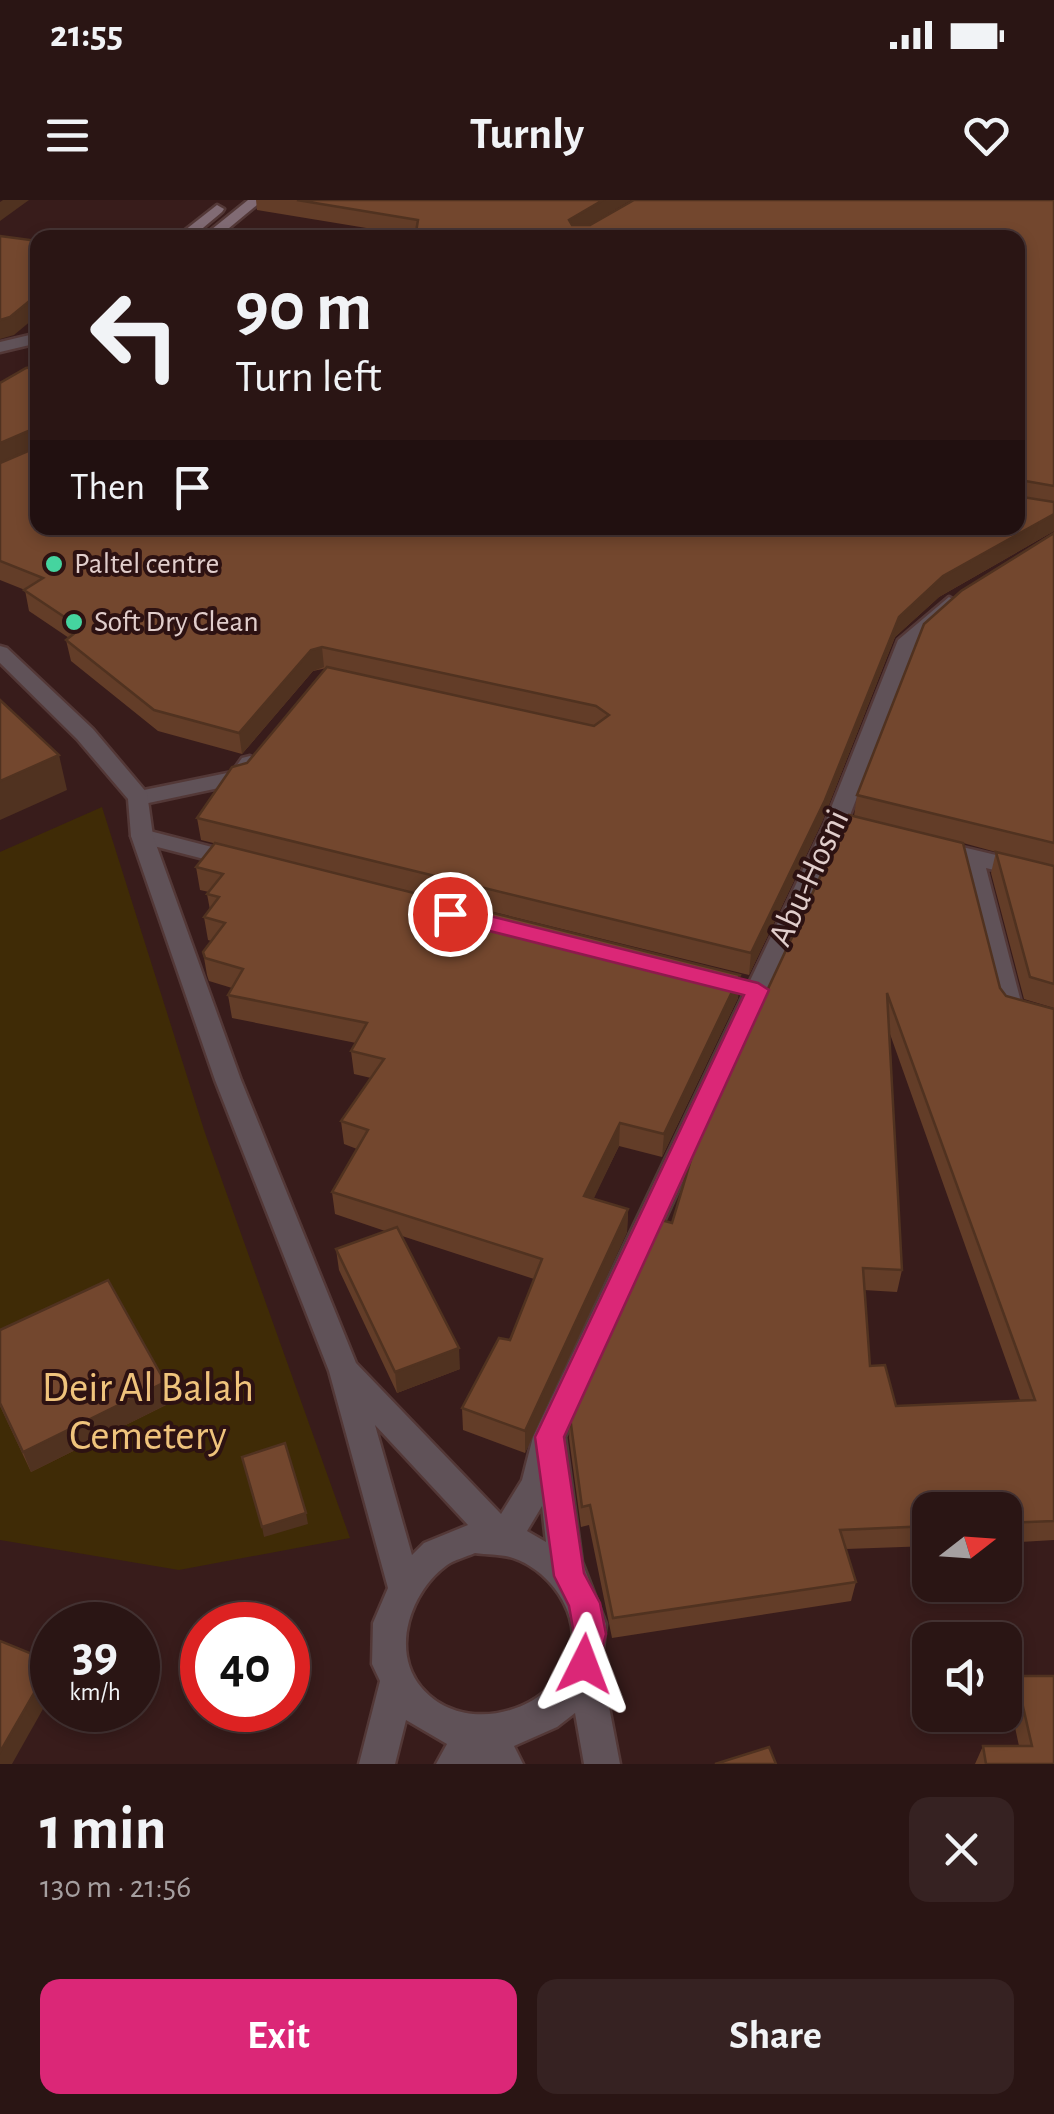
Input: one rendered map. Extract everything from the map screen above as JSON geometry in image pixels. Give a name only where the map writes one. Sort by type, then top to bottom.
[{"type":"main road","points":[[192,230],[229,200]]},
{"type":"main road","points":[[218,230],[256,200]]},
{"type":"street","points":[[0,347],[30,340]]},
{"type":"street","points":[[0,359],[30,358]]},
{"type":"street","name":"Abu-Hosni","points":[[504,1540],[537,1484],[549,1437],[748,988],[846,825],[908,640],[974,588]]},
{"type":"street","points":[[0,652],[85,734],[139,798],[142,836],[228,1080],[344,1371],[403,1584]]},
{"type":"street","points":[[139,798],[239,776],[263,748]]},
{"type":"street","points":[[142,836],[257,865]]},
{"type":"street","points":[[914,842],[1054,877]]},
{"type":"street","points":[[972,856],[1010,1008],[1054,1020]]},
{"type":"street","points":[[344,1371],[504,1540]]},
{"type":"street","points":[[549,1437],[569,1576]]},
{"type":"street","points":[[504,1540],[547,1555],[569,1576],[584,1603],[590,1634],[584,1664],[568,1694],[546,1716],[514,1730],[480,1734],[448,1727],[418,1708],[398,1681],[387,1648],[390,1615],[403,1584],[425,1560],[454,1544],[504,1540]]},
{"type":"street","points":[[584,1664],[602,1764]]},
{"type":"street","points":[[377,1764],[398,1681]]},
{"type":"street","points":[[454,1764],[480,1734]]},
{"type":"street","points":[[480,1734],[505,1764]]},
{"type":"green space","name":"Deir Al Balah Cemetery","points":[[102,807],[205,1133],[350,1538],[179,1570],[0,1540],[0,852]]},
{"type":"building","points":[[297,200],[603,200],[569,220],[572,225],[590,225],[634,200],[1054,200],[1054,486],[1025,481],[1025,230],[416,230],[418,220]]},
{"type":"building","points":[[0,236],[30,240],[30,301],[0,320]]},
{"type":"building","points":[[30,367],[30,430],[0,443],[0,383]]},
{"type":"building","points":[[30,450],[30,535],[1016,535],[943,576],[899,617],[825,800],[751,953],[197,818],[232,767],[247,763],[327,667],[594,726],[609,715],[596,706],[322,647],[311,650],[239,733],[154,710],[66,640],[81,628],[24,590],[43,578],[0,561],[0,463]]},
{"type":"building","points":[[1025,497],[1054,502],[1054,514],[1025,530]]},
{"type":"building","points":[[1054,533],[1054,843],[857,795],[924,624],[961,591]]},
{"type":"building","points":[[0,700],[59,755],[0,781]]},
{"type":"building","points":[[849,815],[963,843],[1000,988],[1006,996],[1054,1009],[1054,1521],[1022,1522],[1022,1492],[912,1492],[912,1527],[840,1530],[856,1582],[613,1618],[590,1505],[582,1507],[570,1417],[661,1220],[672,1223],[696,1143]],"holes":[[[887,993],[1035,1400],[896,1406],[885,1365],[870,1366],[863,1268],[902,1270]]]},
{"type":"building","points":[[215,843],[740,975],[664,1134],[620,1123],[584,1196],[628,1209],[525,1431],[462,1408],[499,1338],[510,1340],[542,1259],[332,1192],[368,1130],[341,1121],[384,1059],[351,1051],[367,1023],[228,995],[243,969],[205,958],[203,952],[225,923],[204,917],[219,897],[207,894],[223,874],[196,867]]},
{"type":"building","points":[[996,852],[1054,866],[1054,984],[1030,977]]},
{"type":"building","points":[[397,1227],[459,1348],[395,1372],[336,1249]]},
{"type":"building","points":[[108,1280],[165,1382],[23,1452],[0,1403],[0,1330]]},
{"type":"building","points":[[285,1443],[306,1513],[262,1527],[242,1457]]},
{"type":"building","points":[[0,1641],[30,1653],[30,1700],[0,1752]]},
{"type":"building","points":[[1022,1676],[1054,1676],[1054,1764],[986,1764],[983,1746],[1032,1746],[1022,1702]]},
{"type":"building","points":[[769,1747],[776,1764],[715,1764]]},
{"type":"place","name":"Paltel centre","points":[[54,564]]},
{"type":"place","name":"Soft Dry Clean","points":[[74,622]]},
{"type":"route","points":[[450,914],[758,990],[549,1437],[562,1505],[569,1576],[584,1603],[590,1634],[584,1664]]}]
